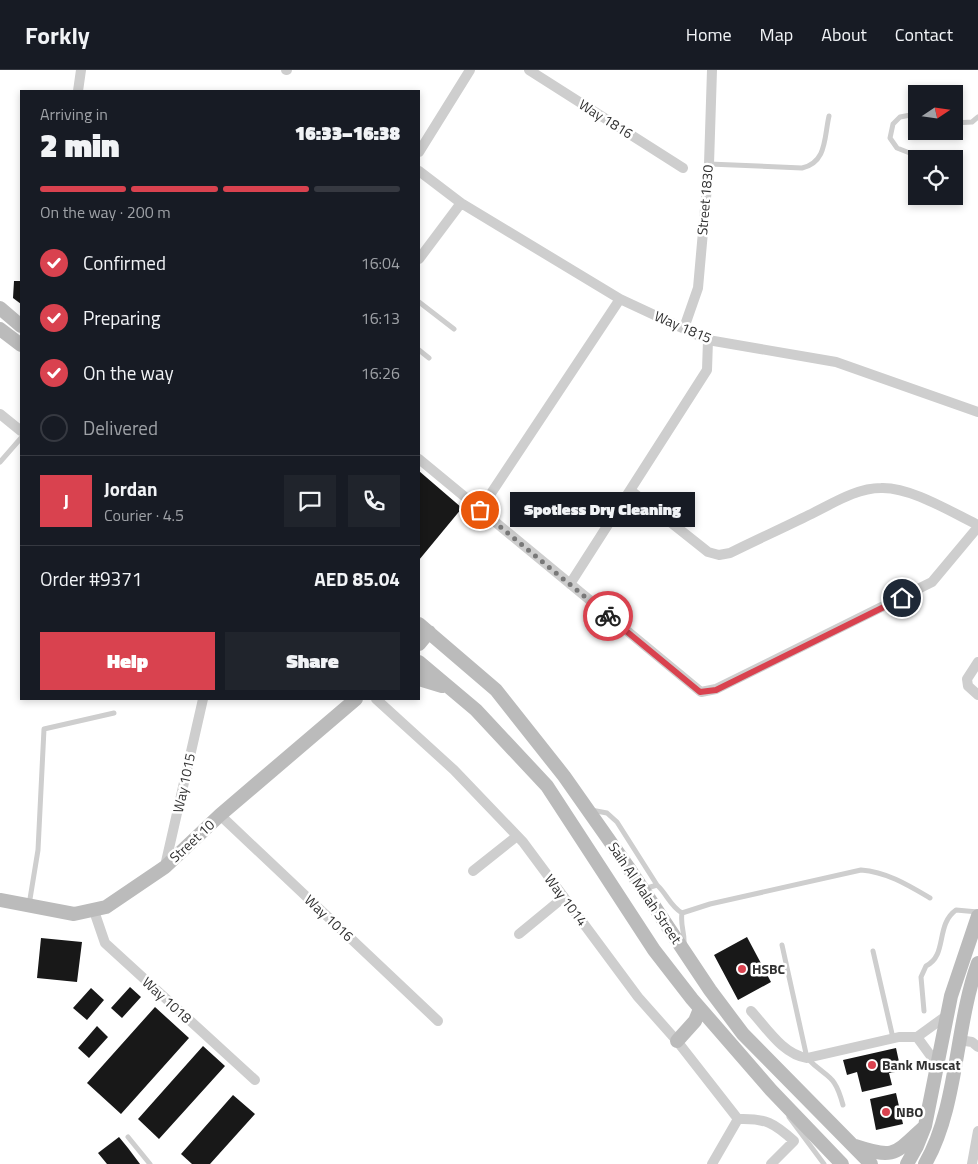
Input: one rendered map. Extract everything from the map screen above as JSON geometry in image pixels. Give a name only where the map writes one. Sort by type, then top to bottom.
[{"type":"street","points":[[78,90],[80,70]]},
{"type":"street","points":[[420,150],[470,70]]},
{"type":"street","name":"Way 1816","points":[[528,70],[683,168]]},
{"type":"street","name":"Street 1830","points":[[684,328],[698,288],[709,164],[712,70]]},
{"type":"street","name":"Way 1815","points":[[420,172],[462,203],[620,299],[708,340],[836,362],[978,412]]},
{"type":"street","points":[[420,258],[462,203]]},
{"type":"street","points":[[480,510],[620,299]]},
{"type":"street","points":[[0,308],[20,325]]},
{"type":"street","points":[[0,328],[20,344]]},
{"type":"street","points":[[570,584],[707,370],[708,340]]},
{"type":"street","points":[[0,414],[20,430]]},
{"type":"street","points":[[420,460],[700,692],[716,690],[932,582],[978,526],[914,496],[882,488],[859,492],[730,553],[719,555],[708,552],[630,490]]},
{"type":"street","points":[[420,641],[424,628]]},
{"type":"street","name":"Saih Al Malah Street","points":[[424,628],[496,690],[588,810],[683,950],[743,1034],[871,1164]]},
{"type":"street","points":[[978,662],[967,679],[968,686],[978,695]]},
{"type":"street","name":"Saih Al Malah Street","points":[[420,663],[476,710],[547,786],[654,950],[700,1009],[771,1090],[842,1164]]},
{"type":"street","points":[[420,680],[448,688]]},
{"type":"street","name":"Way 1015","points":[[165,867],[203,700]]},
{"type":"street","name":"Street 10","points":[[0,900],[74,914],[106,907],[165,867],[220,815],[355,700]]},
{"type":"street","name":"Way 1014","points":[[377,700],[454,770],[517,836],[638,997],[677,1041],[738,1118]]},
{"type":"street","name":"Way 1016","points":[[220,815],[438,1021]]},
{"type":"street","points":[[472,871],[517,836]]},
{"type":"street","points":[[518,934],[564,897]]},
{"type":"street","name":"Way 1018","points":[[94,911],[104,943],[255,1080]]},
{"type":"street","points":[[907,1164],[918,1146],[925,1126],[932,1101],[936,1063],[951,996],[978,916]]},
{"type":"street","points":[[928,1161],[947,1102],[968,989],[978,963]]},
{"type":"street","points":[[677,1041],[695,1021],[700,1009]]},
{"type":"street","points":[[751,1010],[785,1048],[797,1057],[807,1058],[893,1038],[917,1037],[946,1016]]},
{"type":"street","points":[[917,1037],[936,1063]]},
{"type":"street","points":[[958,1040],[972,1042],[978,1047]]},
{"type":"street","points":[[712,1164],[738,1118],[760,1118],[774,1125],[794,1141],[771,1164]]},
{"type":"street","points":[[853,1145],[878,1153],[892,1153],[900,1150],[925,1126]]},
{"type":"street","points":[[972,1164],[978,1131]]},
{"type":"lane","points":[[908,115],[900,116],[893,124],[890,138],[897,148],[908,152]]},
{"type":"lane","points":[[709,164],[802,168],[811,166],[821,156],[828,116]]},
{"type":"lane","points":[[963,122],[972,122],[978,117]]},
{"type":"lane","points":[[420,303],[454,329]]},
{"type":"lane","points":[[420,351],[429,358]]},
{"type":"lane","points":[[0,462],[20,439]]},
{"type":"lane","points":[[29,905],[38,850],[44,729],[114,712]]},
{"type":"lane","points":[[588,810],[607,813],[617,822],[673,908],[682,914]]},
{"type":"lane","points":[[682,914],[710,904],[861,870],[877,871],[896,878],[930,898]]},
{"type":"lane","points":[[643,889],[657,885]]},
{"type":"lane","points":[[924,1011],[922,970],[938,955],[942,928],[956,910],[978,912]]},
{"type":"lane","points":[[682,914],[681,922],[685,933],[683,950]]},
{"type":"lane","points":[[782,944],[807,1058],[817,1068],[832,1077],[838,1086],[843,1105]]},
{"type":"lane","points":[[873,951],[893,1038]]},
{"type":"lane","points":[[771,1090],[804,1140],[824,1164]]},
{"type":"lane","points":[[128,1137],[150,1164]]},
{"type":"building","points":[[14,281],[20,281],[20,303],[13,298]]},
{"type":"building","points":[[420,472],[462,508],[420,559]]},
{"type":"building","name":"HSBC","points":[[747,937],[771,982],[738,1000],[714,955]]},
{"type":"building","points":[[41,938],[82,942],[77,982],[37,978]]},
{"type":"building","points":[[130,987],[141,997],[122,1018],[111,1008]]},
{"type":"building","points":[[91,988],[104,1000],[87,1020],[73,1008]]},
{"type":"building","points":[[155,1007],[189,1038],[121,1114],[87,1083]]},
{"type":"building","points":[[97,1026],[108,1037],[89,1058],[78,1048]]},
{"type":"building","points":[[203,1046],[225,1066],[159,1139],[138,1119]]},
{"type":"building","name":"Bank Muscat","points":[[896,1048],[901,1071],[889,1073],[892,1085],[862,1092],[857,1072],[847,1075],[843,1060]]},
{"type":"building","name":"NBO","points":[[896,1093],[903,1124],[876,1130],[870,1099]]},
{"type":"building","points":[[233,1095],[255,1114],[210,1164],[192,1164],[181,1154]]},
{"type":"building","points":[[119,1137],[140,1164],[107,1164],[98,1153]]},
{"type":"way so far","points":[[480,510],[608,616]]},
{"type":"place","name":"Spotless Dry Cleaning","points":[[480,510]]},
{"type":"place","name":"HSBC","points":[[742,969]]},
{"type":"place","name":"Bank Muscat","points":[[872,1065]]},
{"type":"place","name":"NBO","points":[[886,1112]]},
{"type":"route","points":[[608,616],[700,692],[716,690],[902,598]]}]
